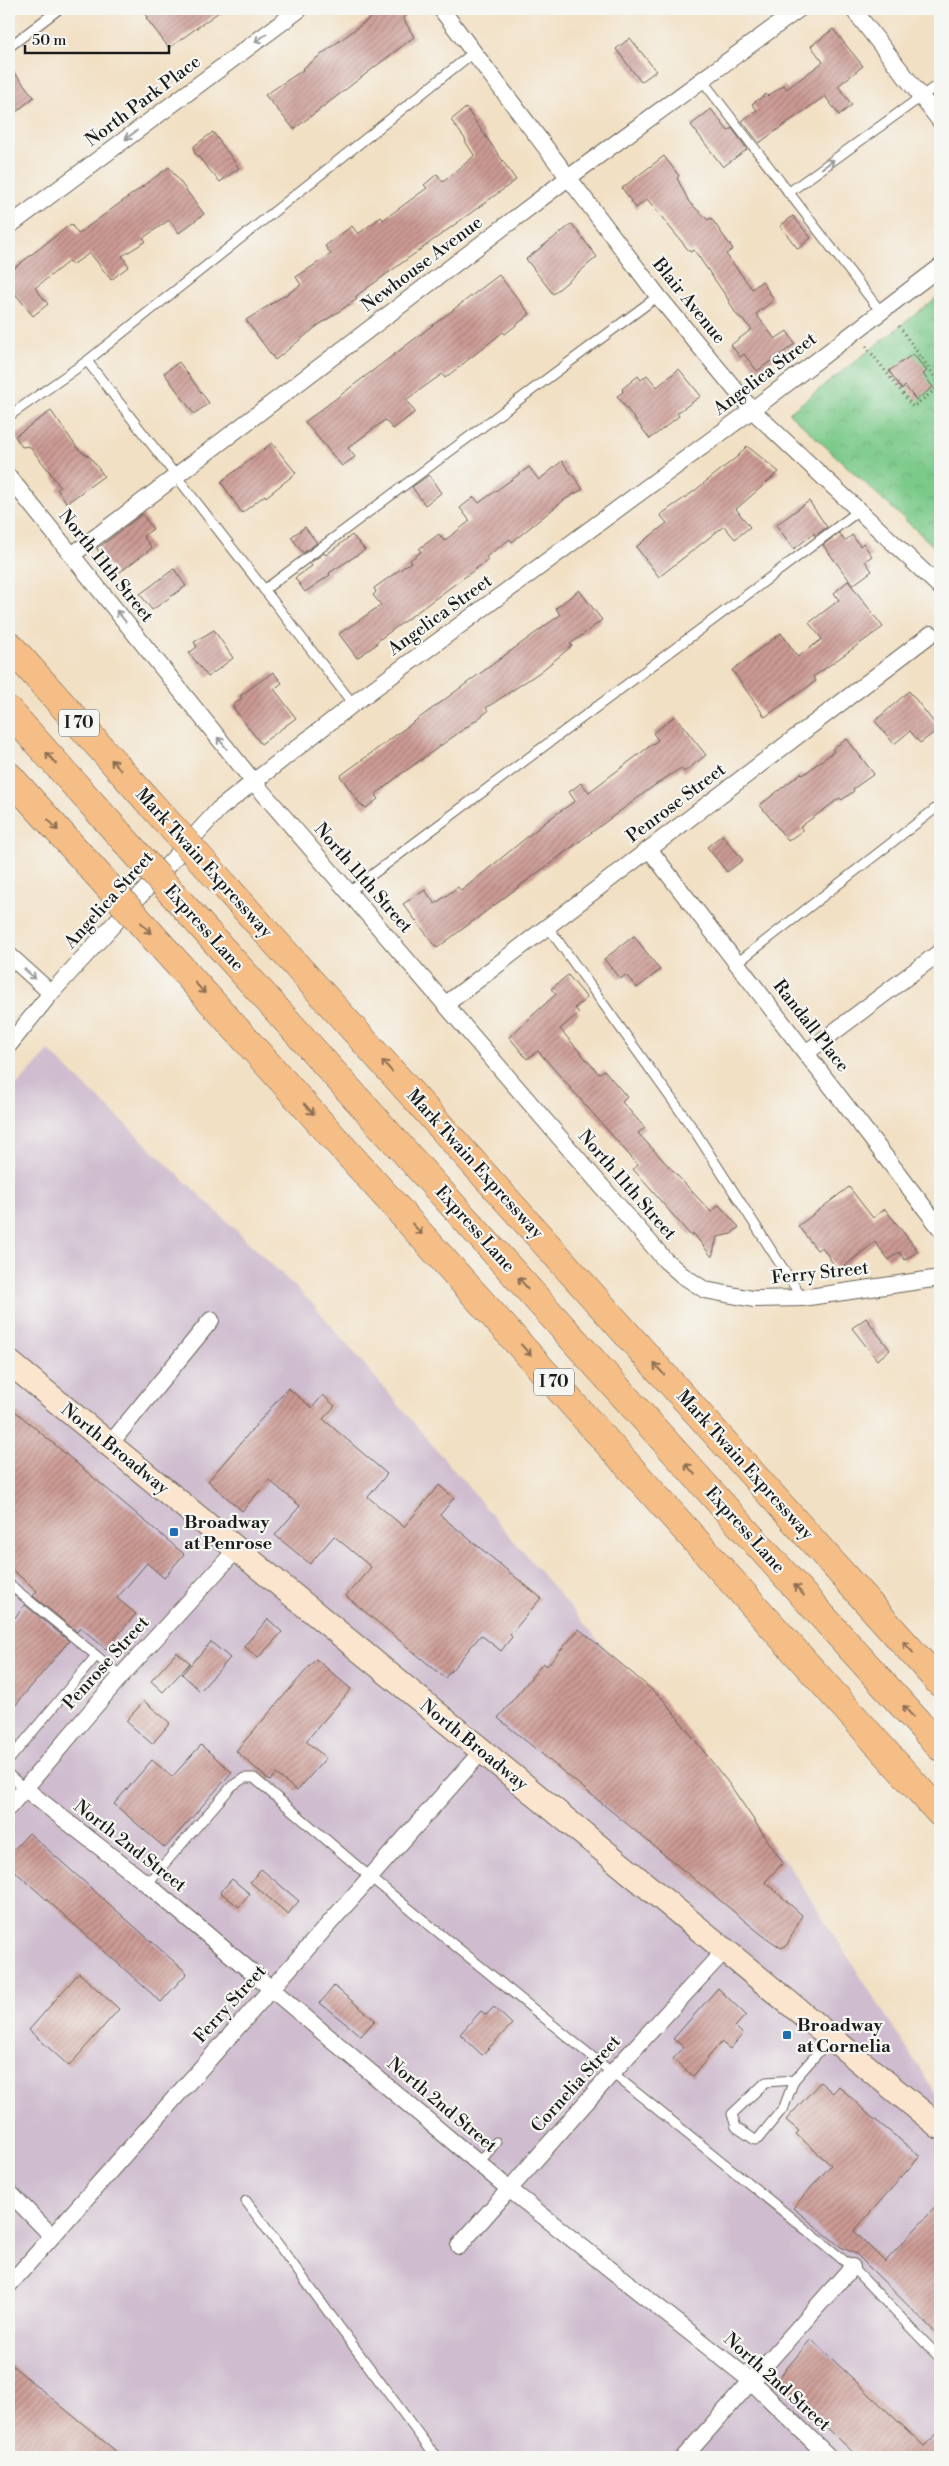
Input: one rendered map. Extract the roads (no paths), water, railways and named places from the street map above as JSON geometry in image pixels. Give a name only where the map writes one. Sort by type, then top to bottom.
[{"type":"highway","name":"Mark Twain Expressway","points":[[9,645],[940,1683]]},
{"type":"highway","name":"Express Lane","points":[[9,711],[940,1747]]},
{"type":"highway","name":"I 70","points":[[9,776],[940,1813]]},
{"type":"main road","name":"North Broadway","points":[[9,1363],[940,2127]]},
{"type":"street","name":"North Park Place","points":[[9,226],[300,9]]},
{"type":"street","name":"Blair Avenue","points":[[441,9],[658,296],[752,410],[940,587]]},
{"type":"street","name":"Newhouse Avenue","points":[[72,555],[568,178],[799,9]]},
{"type":"street","points":[[853,9],[940,121]]},
{"type":"street","name":"Angelica Street","points":[[9,1045],[51,993],[219,809],[353,704],[752,410],[940,267]]},
{"type":"street","name":"North 11th Street","points":[[9,477],[253,781],[665,1260],[682,1275],[705,1290]]},
{"type":"street","name":"Penrose Street","points":[[446,1004],[931,634]]},
{"type":"street","name":"Randall Place","points":[[649,849],[940,1228]]},
{"type":"street","points":[[806,1053],[940,952]]},
{"type":"street","points":[[9,954],[51,993]]},
{"type":"street","name":"Ferry Street","points":[[705,1290],[753,1299],[802,1298],[940,1278]]},
{"type":"street","points":[[110,1444],[211,1320]]},
{"type":"street","name":"Penrose Street","points":[[9,1807],[121,1676],[237,1549]]},
{"type":"street","name":"Ferry Street","points":[[9,2285],[482,1751]]},
{"type":"street","name":"North 2nd Street","points":[[24,1788],[147,1884],[272,1987],[509,2189],[750,2380],[829,2457]]},
{"type":"street","name":"Cornelia Street","points":[[459,2246],[612,2073],[726,1950]]},
{"type":"street","points":[[9,2192],[52,2236]]},
{"type":"street","points":[[684,2457],[750,2380],[852,2268]]},
{"type":"lane","points":[[9,47],[59,9]]},
{"type":"lane","points":[[9,416],[87,361],[474,52]]},
{"type":"lane","points":[[702,80],[881,312]]},
{"type":"lane","points":[[788,193],[940,83]]},
{"type":"lane","points":[[264,590],[658,296]]},
{"type":"lane","points":[[87,361],[353,704]]},
{"type":"lane","points":[[349,892],[860,510]]},
{"type":"lane","points":[[737,963],[940,806]]},
{"type":"lane","points":[[548,927],[675,1103],[802,1298]]},
{"type":"lane","points":[[9,1584],[121,1676]]},
{"type":"lane","points":[[9,1760],[96,1656]]},
{"type":"lane","points":[[9,1775],[24,1788]]},
{"type":"lane","points":[[147,1884],[232,1786],[244,1778],[254,1778],[370,1876],[852,2268],[940,2358]]},
{"type":"lane","points":[[794,2080],[766,2082],[732,2114],[736,2127],[755,2140],[758,2139],[784,2107],[794,2080],[830,2038]]},
{"type":"lane","points":[[479,2163],[496,2142]]},
{"type":"lane","points":[[246,2201],[429,2448],[438,2457]]},
{"type":"place","name":"Broadway at Penrose","points":[[174,1532]]},
{"type":"place","name":"Broadway at Cornelia","points":[[787,2035]]}]
